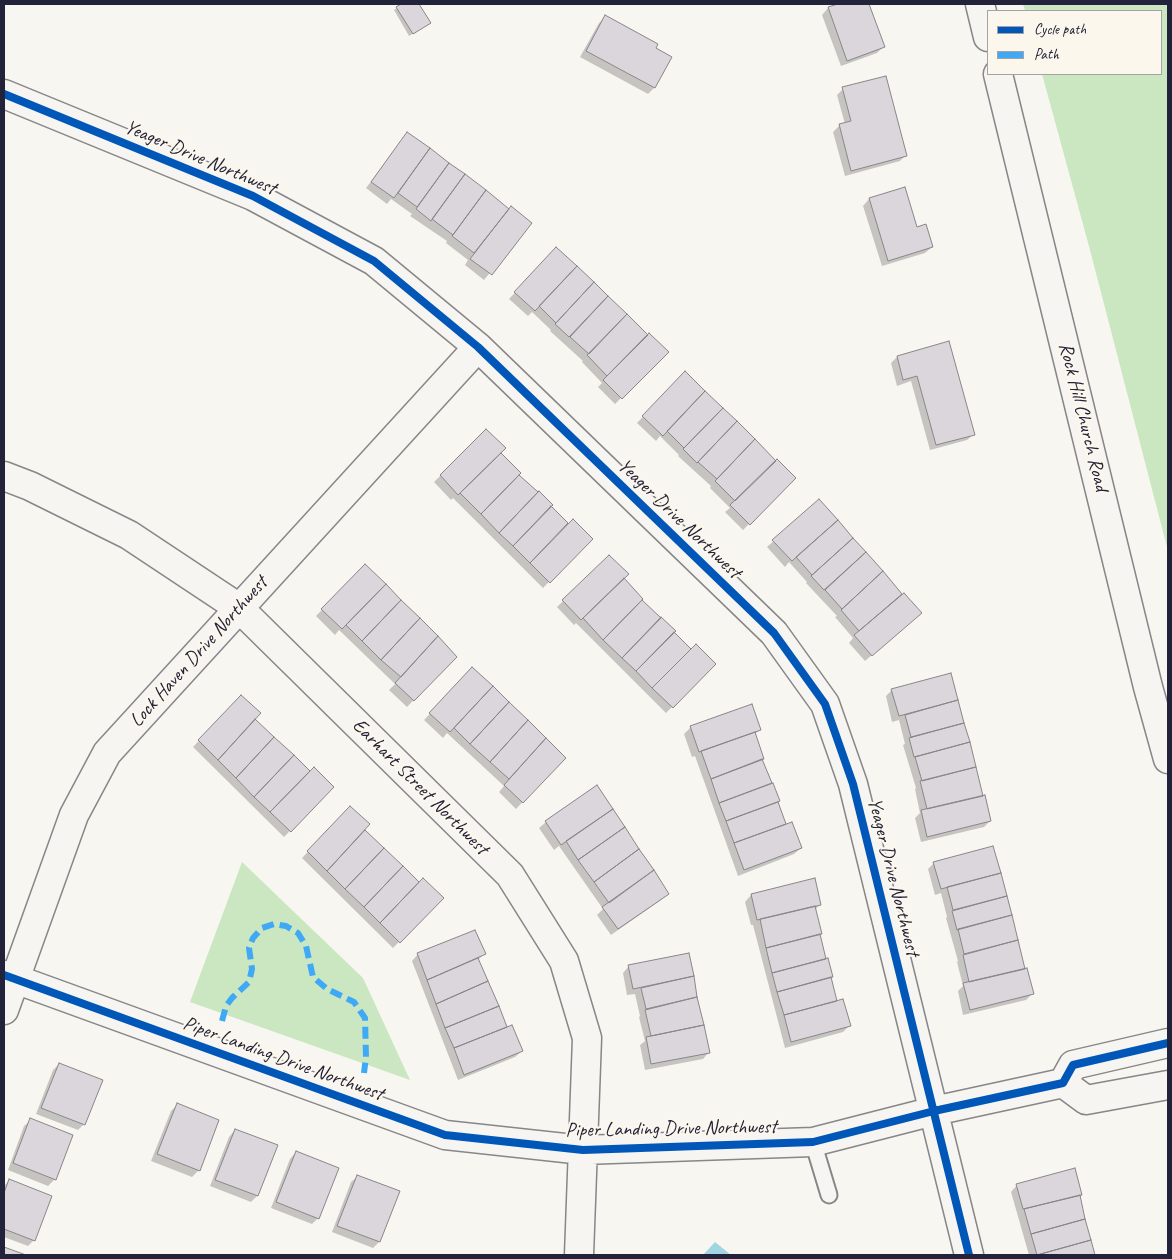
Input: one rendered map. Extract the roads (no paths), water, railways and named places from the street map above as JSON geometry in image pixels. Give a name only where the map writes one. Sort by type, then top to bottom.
[{"type":"street","points":[[980,4],[987,33]]},
{"type":"street","name":"Rock Hill Church Road","points":[[998,75],[1148,687],[1168,759]]},
{"type":"street","name":"Yeager Drive Northwest","points":[[4,94],[253,196],[374,261],[478,347],[774,634],[825,704],[853,784],[970,1255]]},
{"type":"street","name":"Lock Haven Drive Northwest","points":[[4,1010],[9,977],[74,815],[107,753],[478,347]]},
{"type":"street","name":"Earhart Street Northwest","points":[[4,476],[30,486],[129,535],[239,608],[510,876],[564,962],[587,1038],[579,1255]]},
{"type":"street","name":"Piper Landing Drive Northwest","points":[[9,977],[445,1135],[584,1150],[813,1142],[934,1111],[1062,1083]]},
{"type":"street","points":[[1168,1044],[1073,1065],[1062,1083],[1086,1100],[1168,1085]]},
{"type":"lane","points":[[813,1142],[829,1195]]},
{"type":"water","points":[[715,1242],[731,1255],[703,1255]]}]
